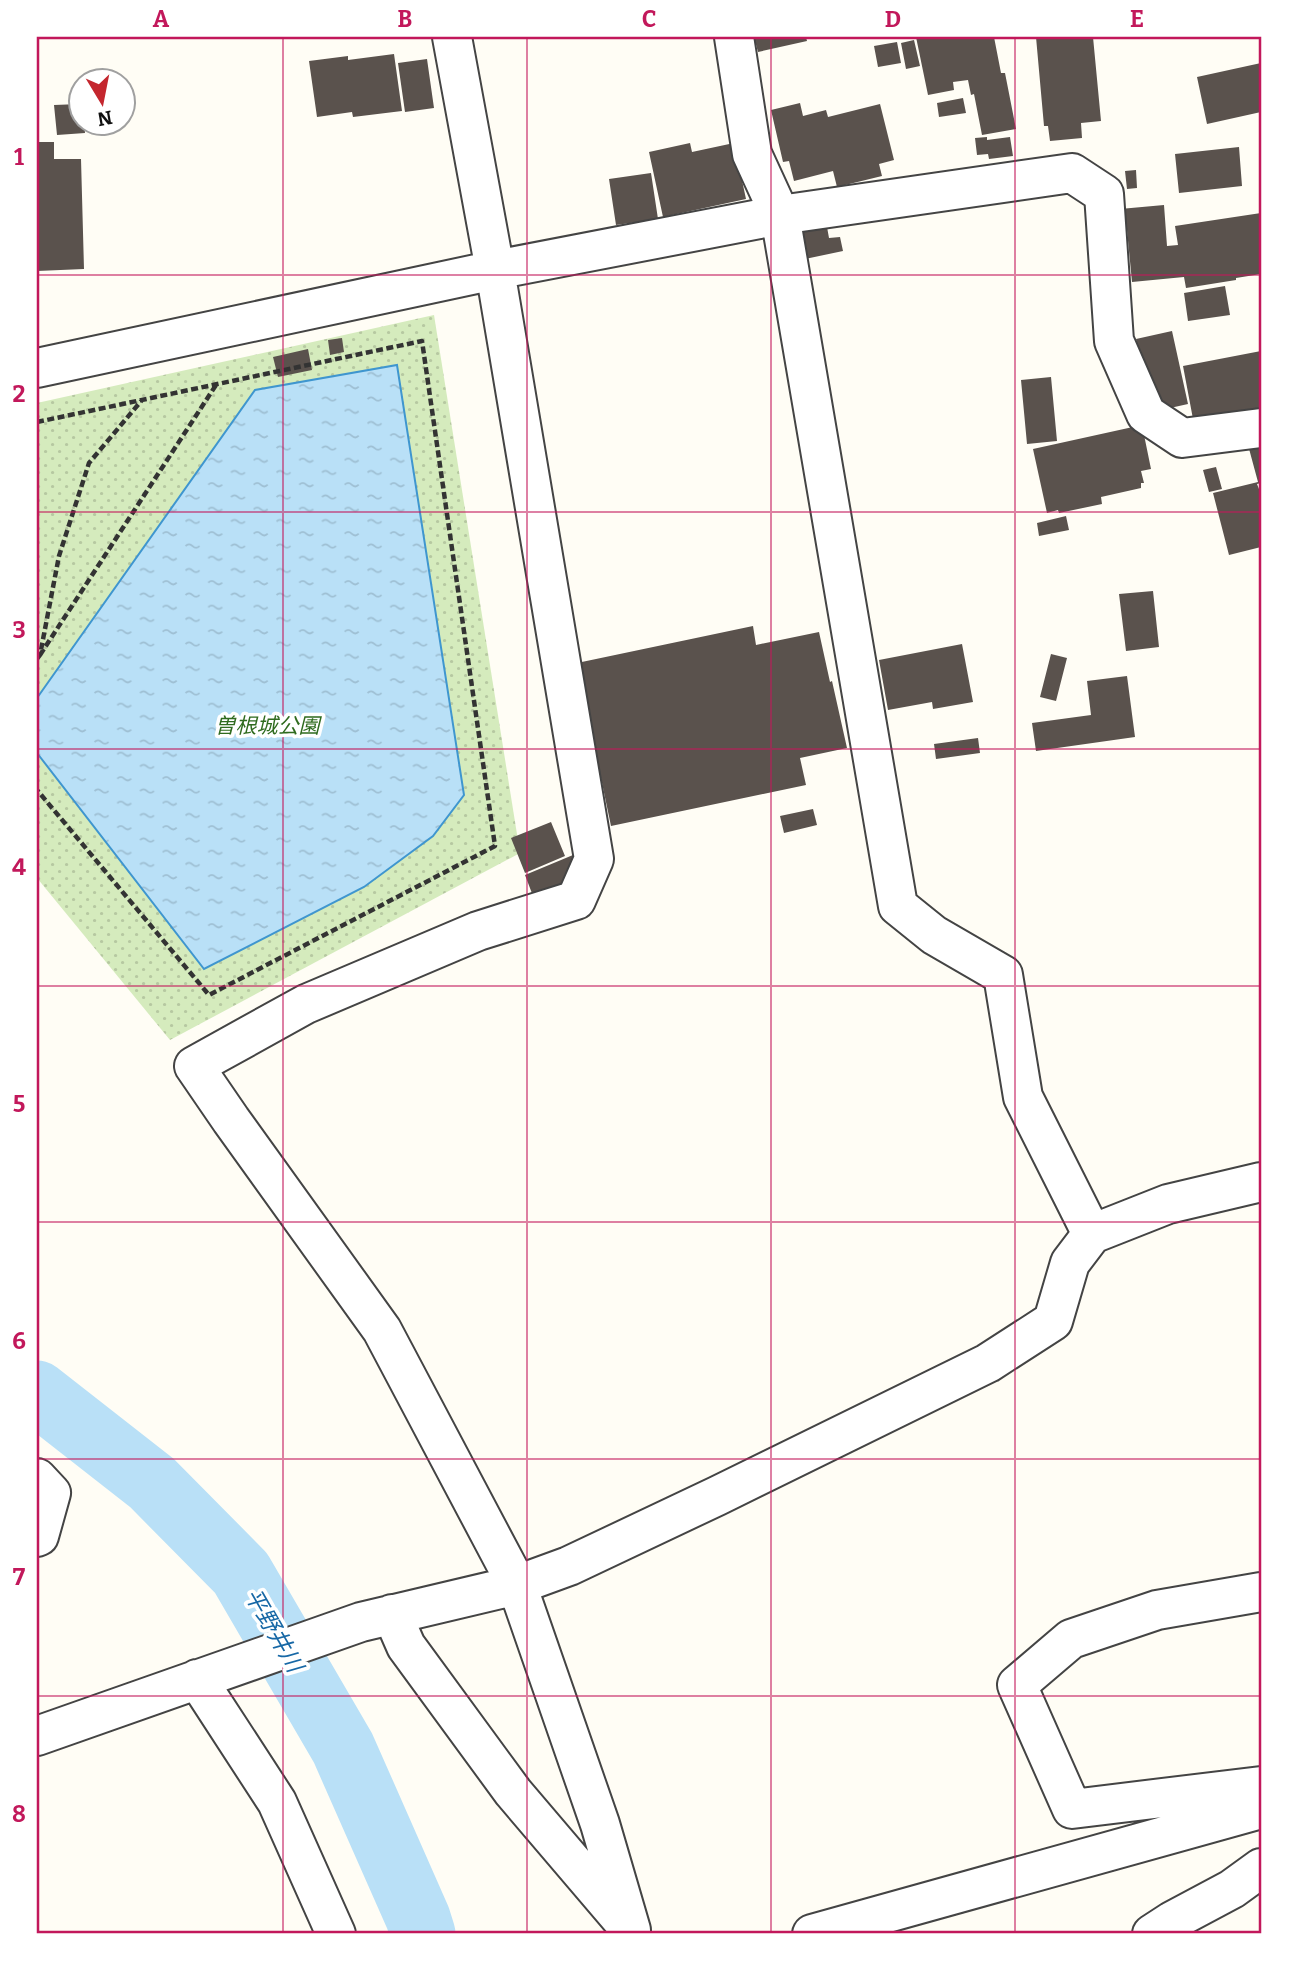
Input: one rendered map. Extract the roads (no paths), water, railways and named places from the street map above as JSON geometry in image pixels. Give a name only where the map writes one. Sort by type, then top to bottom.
[{"type":"street","points":[[452,37],[495,270],[594,859],[576,900],[478,931],[306,1004],[194,1066],[382,1330],[517,1585],[600,1824],[633,1932]]},
{"type":"street","points":[[734,37],[752,153],[780,215],[898,906],[934,934],[1003,975],[1023,1097],[1092,1234]]},
{"type":"street","points":[[37,368],[495,270],[780,215],[1072,173],[1104,194],[1114,341],[1146,414],[1182,438],[1261,428]]},
{"type":"street","points":[[37,1736],[376,1618],[517,1585],[569,1566],[988,1363],[1054,1321],[1070,1264],[1092,1234],[1168,1204],[1261,1182]]},
{"type":"street","points":[[37,1478],[51,1493],[37,1537]]},
{"type":"street","points":[[1261,1592],[1157,1610],[1071,1639],[1017,1685],[1072,1809],[1261,1786]]},
{"type":"street","points":[[376,1618],[406,1646],[513,1792],[633,1932]]},
{"type":"street","points":[[209,1675],[277,1802],[335,1934]]},
{"type":"street","points":[[812,1934],[1261,1809]]},
{"type":"street","points":[[1152,1934],[1232,1889],[1261,1868]]},
{"type":"water","name":"曽根城公園","points":[[397,365],[464,795],[433,836],[364,887],[204,969],[37,753],[37,698],[255,390]]},
{"type":"waterway","name":"平野井川","points":[[37,1393],[152,1483],[241,1573],[343,1748],[423,1934]]}]
